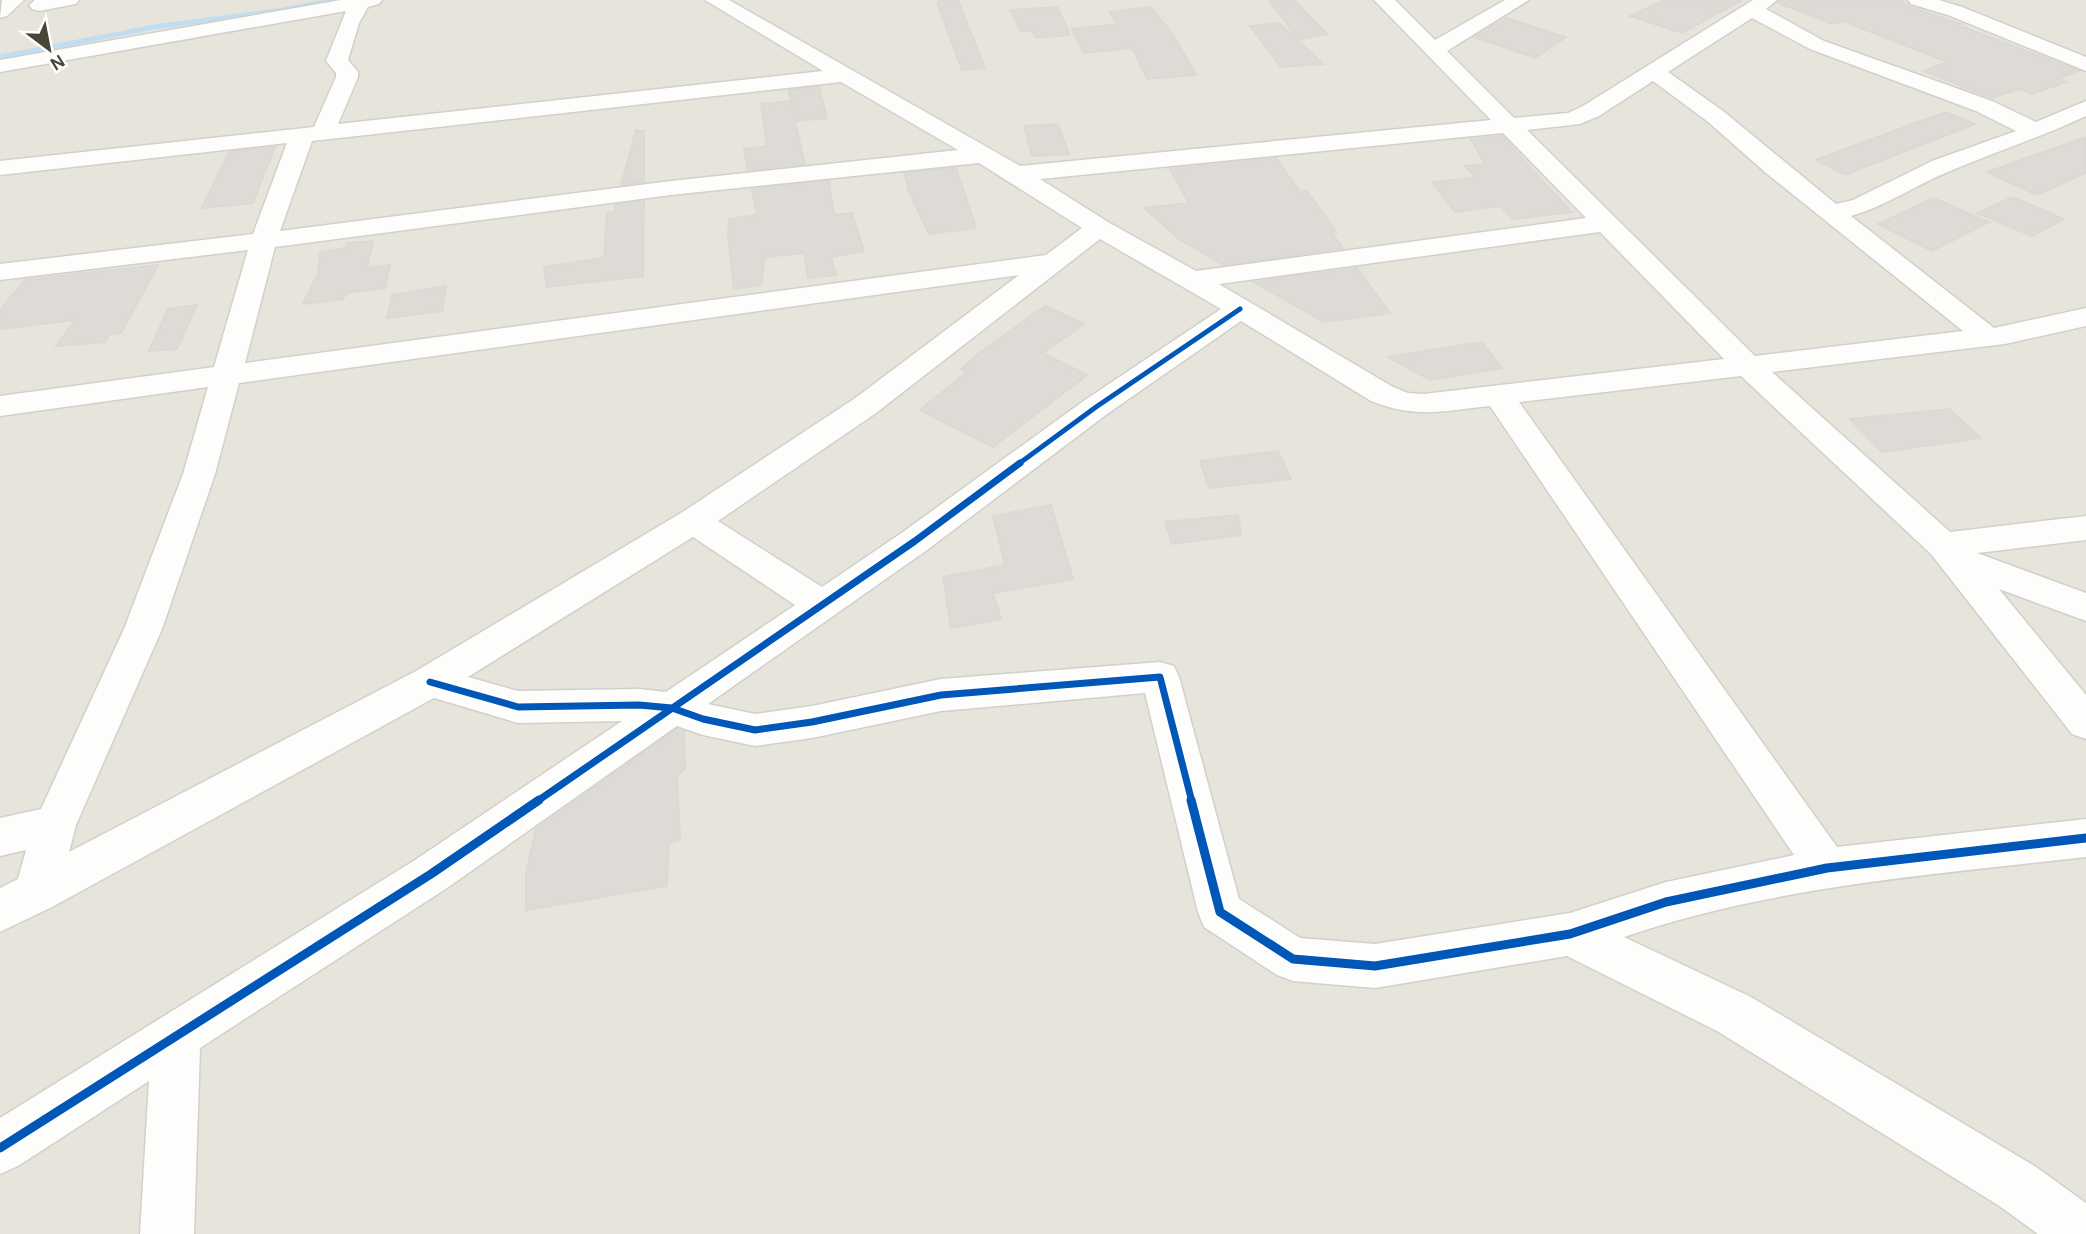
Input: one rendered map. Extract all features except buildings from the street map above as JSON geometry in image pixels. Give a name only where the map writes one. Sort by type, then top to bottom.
[{"type":"street","points":[[0,12],[14,0]]},
{"type":"street","points":[[38,5],[69,0]]},
{"type":"street","points":[[715,0],[1016,174],[1099,228],[1192,280],[1382,394],[1404,403],[1424,404],[1988,337],[2086,317]]},
{"type":"street","points":[[1384,0],[1748,366],[1950,552],[2086,723]]},
{"type":"street","points":[[1433,50],[1519,0]]},
{"type":"street","points":[[1917,0],[1955,11],[2086,65]]},
{"type":"street","points":[[1955,11],[1979,0]]},
{"type":"street","points":[[0,66],[149,37],[279,20],[366,1]]},
{"type":"street","points":[[36,893],[55,825],[143,629],[199,474],[264,240],[314,132],[347,77],[347,72],[337,61],[349,23],[366,1]]},
{"type":"street","points":[[1016,174],[1555,121],[1582,115],[1760,5],[1817,45],[1992,110],[2035,131]]},
{"type":"street","points":[[1653,71],[1715,117],[1988,337]]},
{"type":"street","points":[[0,168],[314,132],[631,101],[845,75]]},
{"type":"street","points":[[1831,213],[1862,205],[1941,166],[2035,131],[2086,108]]},
{"type":"street","points":[[0,272],[423,222],[671,188],[983,155]]},
{"type":"street","points":[[1192,280],[1606,223]]},
{"type":"street","points":[[0,911],[429,682],[693,521],[865,406],[1099,228]]},
{"type":"street","points":[[0,406],[226,373],[1050,263]]},
{"type":"street","points":[[0,1147],[431,874],[915,541],[1096,407],[1240,309]]},
{"type":"street","points":[[1498,395],[1827,869]]},
{"type":"street","points":[[693,521],[822,605]]},
{"type":"street","points":[[1950,552],[2086,528]]},
{"type":"street","points":[[1950,552],[2086,607]]},
{"type":"street","points":[[429,682],[518,707],[639,705],[672,708],[703,719],[755,730],[812,722],[941,695],[1160,677],[1220,912],[1293,959],[1375,966],[1570,934],[1666,902],[1827,869],[2086,838]]},
{"type":"street","points":[[0,837],[55,825]]},
{"type":"street","points":[[1570,934],[1734,1014],[2017,1186],[2083,1234]]},
{"type":"street","points":[[167,1234],[176,1038]]},
{"type":"shaded area","points":[[0,0],[2086,0],[2086,1234],[0,1234]]},
{"type":"waterway","points":[[0,57],[154,27],[283,10],[335,0]]},
{"type":"cycle path","points":[[0,1148],[431,874],[915,541],[1096,407],[1240,309]]},
{"type":"cycle path","points":[[430,682],[518,707],[639,705],[672,708],[703,719],[755,730],[812,722],[941,695],[1160,677],[1220,912],[1293,959],[1375,966],[1570,934],[1666,902],[1827,868],[2086,838]]}]
